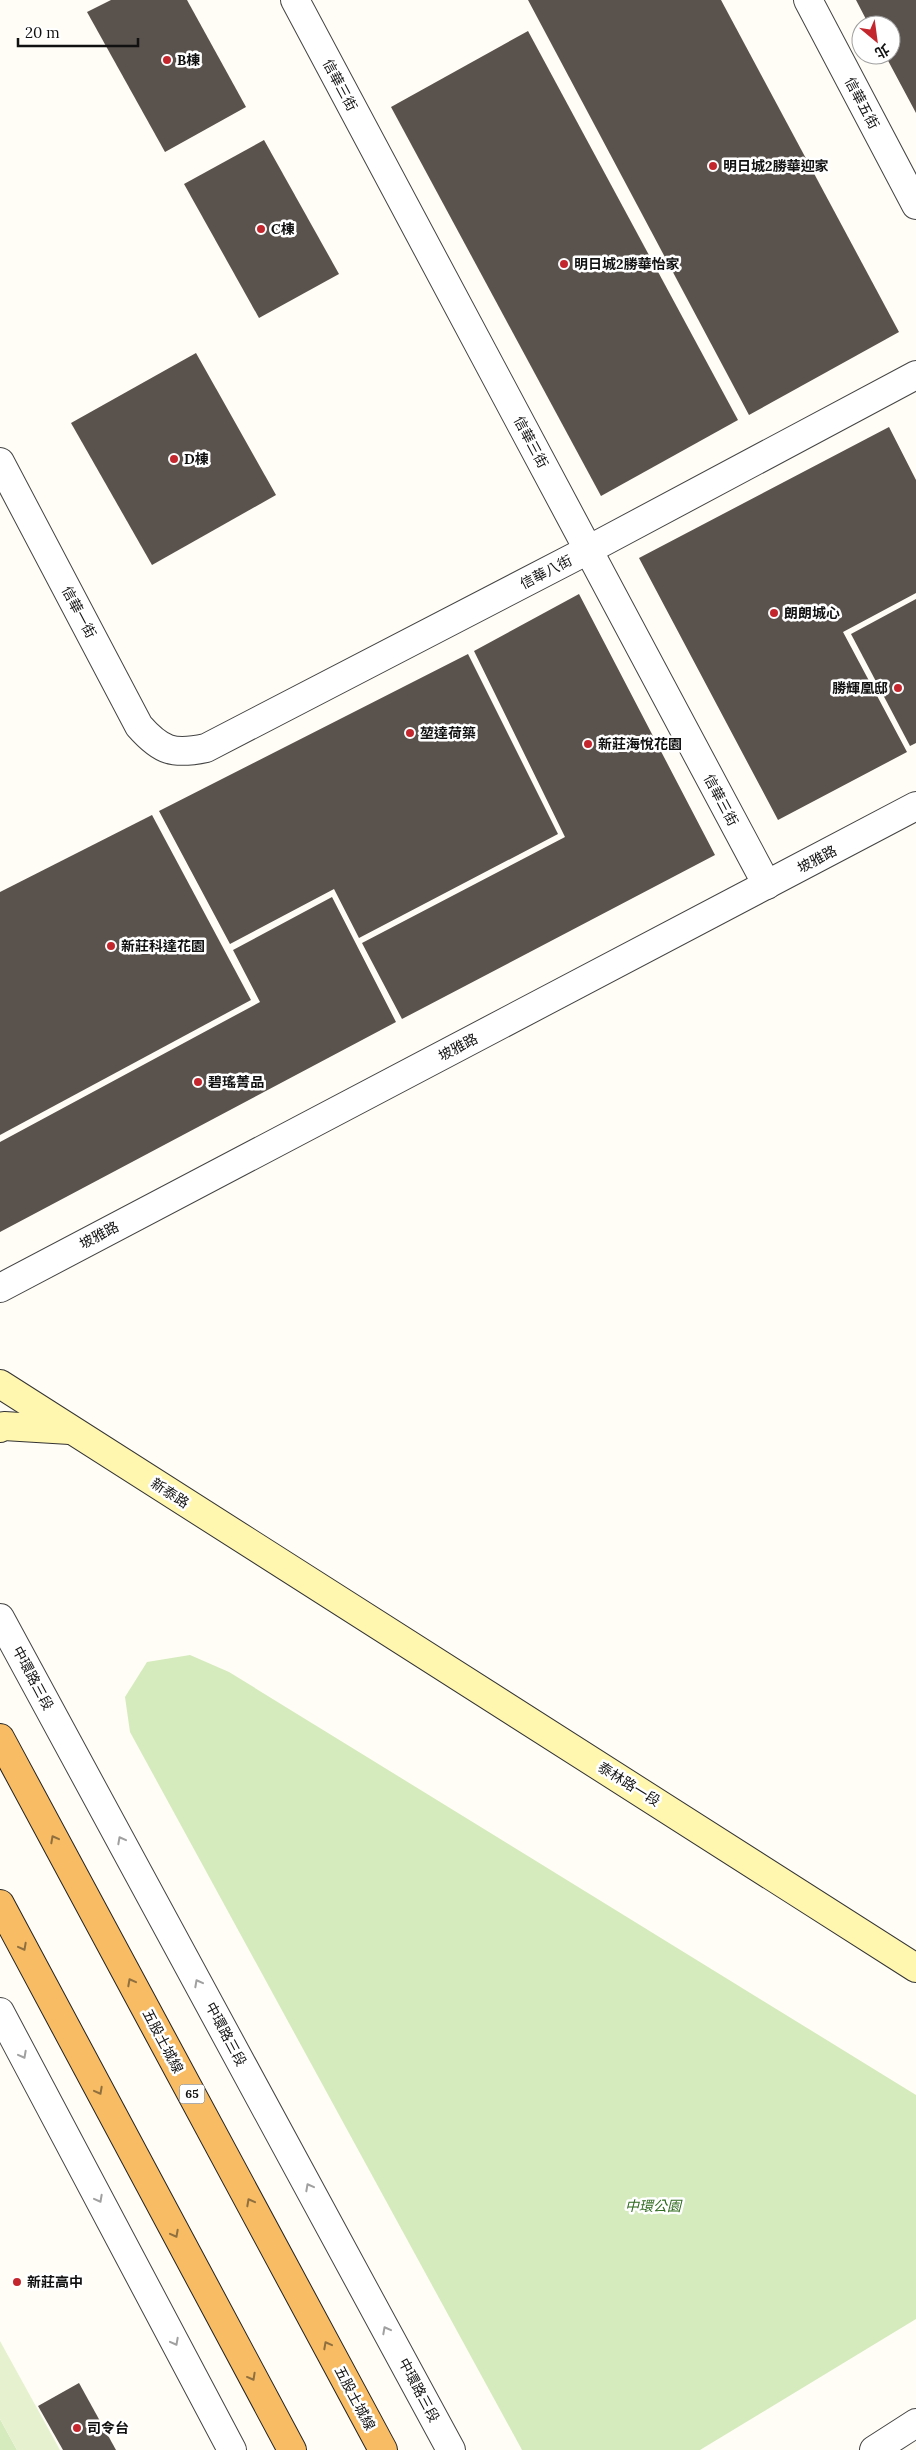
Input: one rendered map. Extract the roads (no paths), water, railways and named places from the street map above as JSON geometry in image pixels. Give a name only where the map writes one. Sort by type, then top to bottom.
[{"type":"highway","name":"五股土城線","points":[[0,1738],[383,2450]]},
{"type":"highway","points":[[0,1904],[292,2450]]},
{"type":"main road","name":"新泰路","points":[[0,1384],[340,1602]]},
{"type":"main road","points":[[0,1428],[4,1426],[72,1430]]},
{"type":"main road","name":"泰林路一段","points":[[340,1602],[916,1968]]},
{"type":"street","name":"信華三街","points":[[295,0],[767,885]]},
{"type":"street","name":"信華五街","points":[[808,0],[916,205]]},
{"type":"street","name":"信華八街","points":[[170,751],[185,752],[206,748],[588,550],[916,375]]},
{"type":"street","name":"信華一街","points":[[0,462],[139,726],[151,739],[170,751]]},
{"type":"street","name":"坡雅路","points":[[0,1288],[916,806]]},
{"type":"street","name":"中環路三段","points":[[0,1618],[451,2450]]},
{"type":"street","points":[[0,2012],[232,2450]]},
{"type":"street","points":[[874,2450],[916,2423]]},
{"type":"place","name":"B棟","points":[[167,60]]},
{"type":"place","name":"明日城2勝華迎家","points":[[713,166]]},
{"type":"place","name":"C棟","points":[[261,229]]},
{"type":"place","name":"明日城2勝華怡家","points":[[564,264]]},
{"type":"place","name":"D棟","points":[[174,459]]},
{"type":"place","name":"朗朗城心","points":[[774,613]]},
{"type":"place","name":"勝輝凰邸","points":[[898,688]]},
{"type":"place","name":"堃達荷築","points":[[410,733]]},
{"type":"place","name":"新莊海悅花園","points":[[588,744]]},
{"type":"place","name":"新莊科達花園","points":[[111,946]]},
{"type":"place","name":"碧瑤菁品","points":[[198,1082]]},
{"type":"place","name":"新莊高中","points":[[17,2282]]},
{"type":"place","name":"司令台","points":[[77,2428]]},
{"type":"park label","name":"中環公園","points":[[653,2206]]}]
